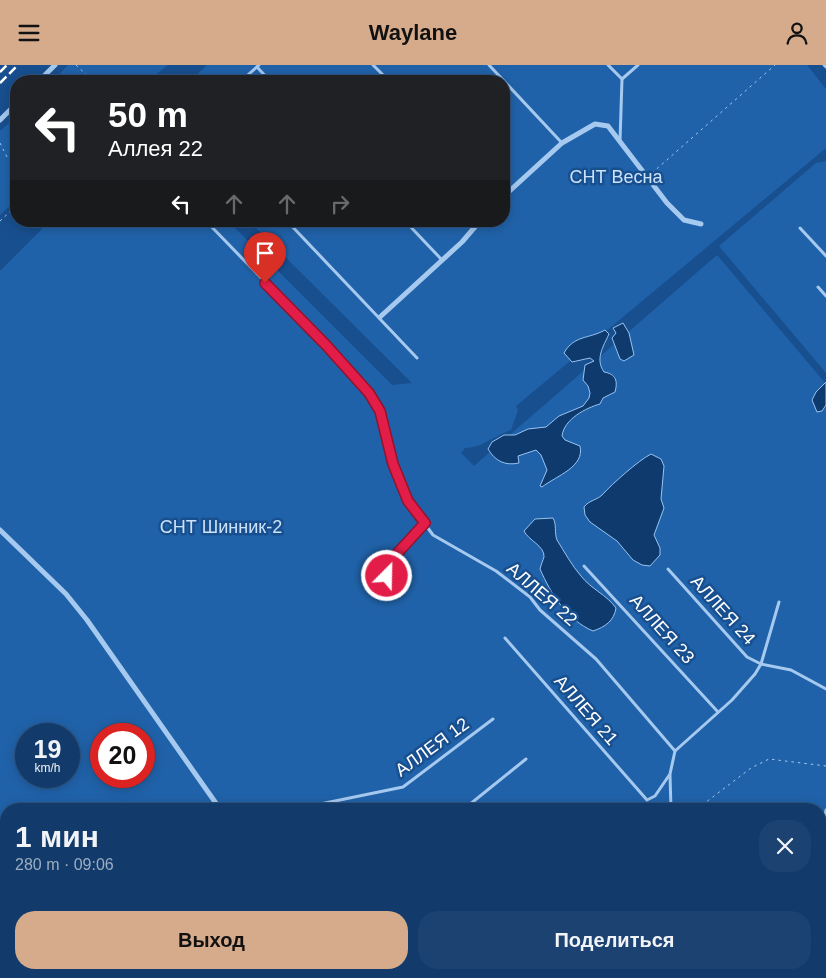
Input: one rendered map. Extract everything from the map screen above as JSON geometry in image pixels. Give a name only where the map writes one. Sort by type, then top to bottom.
[{"type":"street","points":[[45,75],[55,65]]},
{"type":"street","points":[[0,120],[10,110]]},
{"type":"street","points":[[510,191],[562,143],[595,124],[608,126],[667,203],[684,220],[701,224]]},
{"type":"street","points":[[380,317],[462,242],[475,227]]},
{"type":"street","points":[[0,530],[66,594],[87,620],[216,803]]},
{"type":"lane","points":[[374,65],[383,75]]},
{"type":"lane","points":[[489,65],[498,75]]},
{"type":"lane","points":[[608,65],[622,79],[620,142]]},
{"type":"lane","points":[[622,79],[638,65]]},
{"type":"lane","points":[[248,75],[258,66]]},
{"type":"lane","points":[[510,87],[562,143]]},
{"type":"lane","name":"АЛЛЕЯ 22","points":[[212,227],[359,379],[380,411],[393,464],[408,501],[433,535],[496,571],[530,597],[540,610],[596,659],[675,751]]},
{"type":"lane","points":[[293,227],[417,358]]},
{"type":"lane","points":[[411,227],[442,260]]},
{"type":"lane","points":[[800,228],[826,256]]},
{"type":"lane","points":[[818,287],[826,296]]},
{"type":"lane","points":[[388,590],[387,576],[392,559],[425,523]]},
{"type":"lane","name":"АЛЛЕЯ 23","points":[[584,566],[718,712]]},
{"type":"lane","name":"АЛЛЕЯ 24","points":[[668,569],[747,657],[761,664]]},
{"type":"lane","points":[[671,803],[670,774],[675,751],[732,700],[761,664],[779,601]]},
{"type":"lane","name":"АЛЛЕЯ 21","points":[[505,638],[646,800],[655,796],[670,774]]},
{"type":"lane","points":[[761,664],[791,670],[826,689]]},
{"type":"lane","name":"АЛЛЕЯ 12","points":[[325,803],[403,787],[493,719]]},
{"type":"lane","points":[[471,803],[526,759]]},
{"type":"path","points":[[76,65],[87,75]]},
{"type":"path","points":[[648,177],[775,65]]},
{"type":"path","points":[[0,143],[10,159]]},
{"type":"path","points":[[0,221],[10,212]]},
{"type":"path","points":[[705,803],[751,768],[769,759],[826,766]]},
{"type":"green space","points":[[68,65],[168,65],[156,75],[59,75]]},
{"type":"green space","name":"СНТ Шинник-2","points":[[207,65],[807,65],[826,89],[826,148],[516,406],[518,410],[511,430],[483,444],[465,448],[461,453],[474,466],[717,255],[826,384],[826,803],[0,803],[0,271],[44,227],[234,227],[392,385],[412,383],[255,227],[510,227],[510,75],[196,75]]},
{"type":"green space","points":[[10,122],[10,206],[0,215],[0,131]]},
{"type":"green space","points":[[826,161],[826,373],[719,246],[816,163]]},
{"type":"shaded area","points":[[623,323],[629,333],[634,355],[624,361],[620,359],[612,338],[616,333],[613,328]]},
{"type":"shaded area","points":[[605,330],[609,334],[601,353],[600,362],[604,372],[614,376],[615,392],[603,398],[600,404],[576,415],[567,424],[562,436],[565,440],[580,446],[578,460],[568,470],[542,487],[540,486],[547,470],[541,455],[536,450],[518,456],[519,463],[509,464],[501,462],[494,457],[488,449],[492,442],[504,435],[515,435],[528,429],[546,427],[559,416],[583,406],[590,393],[588,386],[583,380],[585,365],[594,361],[590,358],[572,362],[564,353],[577,340]]},
{"type":"shaded area","points":[[826,382],[826,405],[822,411],[817,412],[812,400],[816,392]]},
{"type":"shaded area","points":[[651,454],[661,459],[664,466],[661,499],[664,508],[654,535],[660,548],[660,555],[650,566],[642,565],[633,560],[617,541],[590,522],[585,515],[584,507],[601,496],[640,461]]},
{"type":"shaded area","points":[[553,518],[557,540],[574,568],[589,585],[608,599],[616,608],[611,620],[593,631],[575,620],[555,597],[540,569],[544,553],[524,531],[535,519]]},
{"type":"railway","points":[[0,72],[7,65]]},
{"type":"railway","points":[[0,83],[18,65]]},
{"type":"route","points":[[265,283],[359,379],[380,411],[393,464],[408,501],[425,523],[392,559],[387,576]]},
{"type":"park label","name":"СНТ Весна","points":[[616,177]]}]
